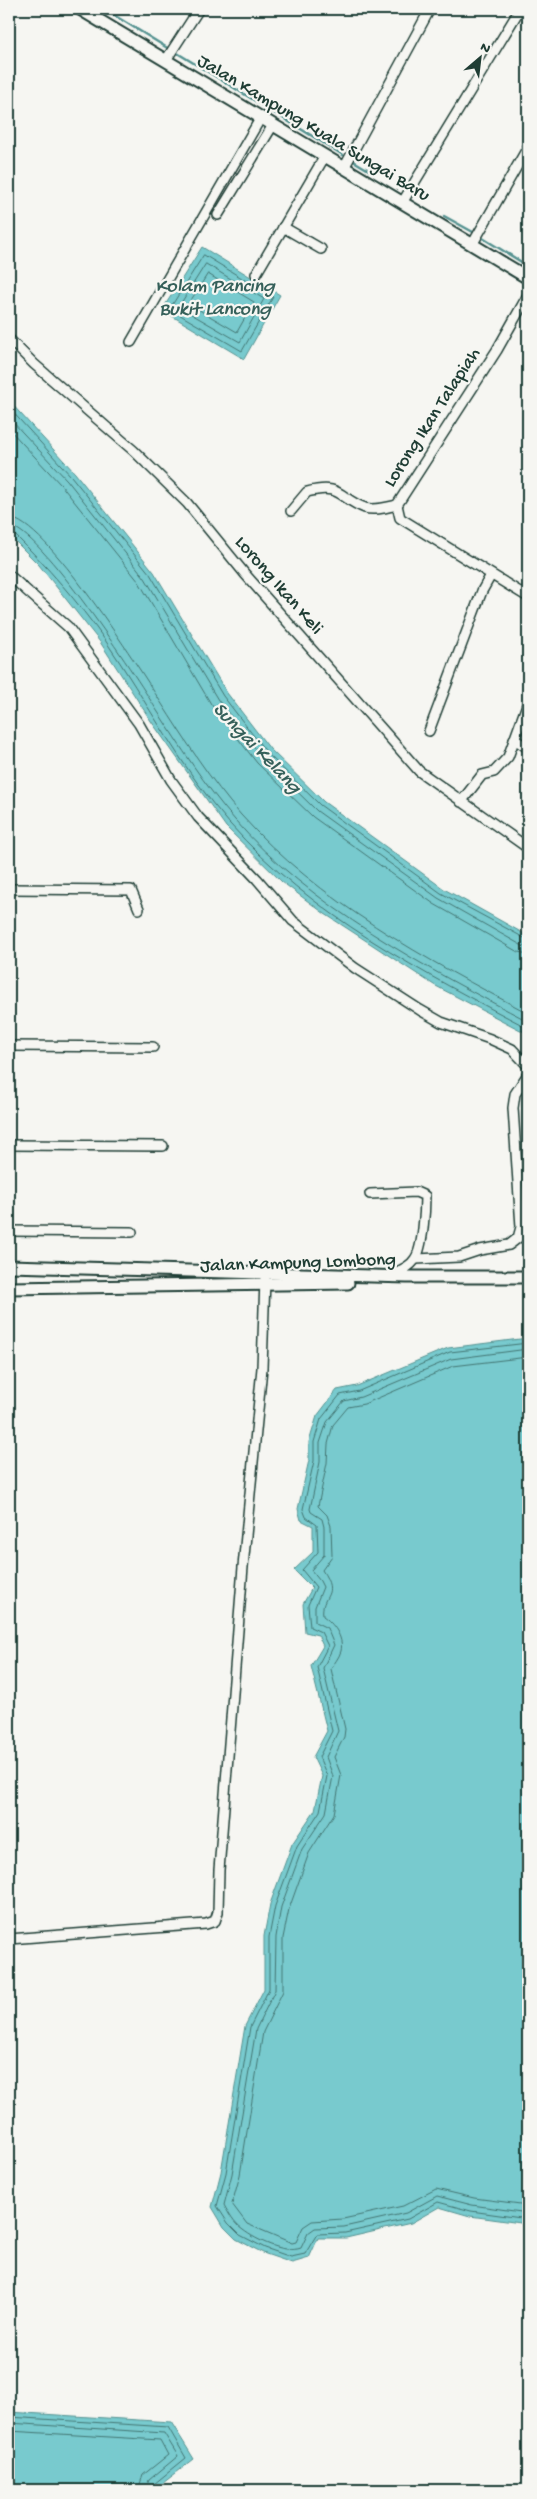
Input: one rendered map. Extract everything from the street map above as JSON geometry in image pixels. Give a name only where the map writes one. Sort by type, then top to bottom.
[{"type":"street","name":"Jalan Kampung Kuala Sungai Baru","points":[[80,9],[170,54],[260,119],[528,278]]},
{"type":"street","points":[[170,54],[199,9]]},
{"type":"street","points":[[344,168],[430,9]]},
{"type":"street","points":[[402,203],[520,9]]},
{"type":"street","points":[[131,342],[260,119]]},
{"type":"street","points":[[218,215],[273,125]]},
{"type":"street","points":[[472,245],[528,147]]},
{"type":"street","points":[[256,274],[325,156]]},
{"type":"street","points":[[284,227],[321,249]]},
{"type":"street","name":"Lorong Ikan Talapiah","points":[[291,512],[298,499],[307,492],[329,488],[366,508],[397,505],[497,350],[528,295]]},
{"type":"street","name":"Lorong Ikan Keli","points":[[9,339],[34,364],[134,451],[187,503],[244,574],[419,771],[460,802],[528,848]]},
{"type":"street","points":[[397,505],[400,518],[528,597]]},
{"type":"street","points":[[9,575],[68,627],[139,724],[170,780],[198,817],[257,878],[292,921],[356,968],[420,1010],[441,1022],[490,1039],[512,1049],[528,1066]]},
{"type":"street","points":[[429,731],[482,591],[492,575]]},
{"type":"street","points":[[460,802],[482,776],[494,772],[508,757],[528,702]]},
{"type":"street","points":[[514,739],[528,748]]},
{"type":"street","points":[[9,889],[131,890],[139,908]]},
{"type":"street","points":[[9,1046],[153,1046]]},
{"type":"street","points":[[416,1259],[460,1257],[480,1250],[509,1245],[518,1238],[521,1227],[512,1108],[515,1094],[528,1074]]},
{"type":"street","points":[[9,1145],[163,1146]]},
{"type":"street","points":[[370,1194],[416,1192],[424,1196],[425,1217],[416,1259],[406,1268],[388,1276]]},
{"type":"street","points":[[9,1231],[132,1232]]},
{"type":"street","name":"Jalan Kampung Lombong","points":[[9,1266],[265,1279],[376,1282],[406,1278]]},
{"type":"street","name":"Jalan Kampung Lombong","points":[[9,1288],[265,1279],[388,1276],[406,1278]]},
{"type":"street","points":[[406,1278],[527,1277]]},
{"type":"street","points":[[9,1939],[206,1924],[217,1917],[243,1567],[262,1368],[265,1279]]},
{"type":"water","name":"Kolam Pancing Bukit Lancong","points":[[202,247],[280,295],[244,359],[162,310]]},
{"type":"water","name":"Sungai Kelang","points":[[9,401],[75,473],[154,572],[227,693],[270,749],[324,802],[444,889],[528,936],[528,1034],[434,985],[325,914],[282,882],[226,827],[151,721],[100,642],[39,565],[9,535]]},
{"type":"water","points":[[528,1338],[528,2224],[470,2216],[439,2207],[411,2223],[346,2238],[318,2238],[309,2258],[292,2263],[263,2253],[236,2239],[224,2227],[212,2207],[221,2172],[245,2026],[264,1989],[264,1936],[270,1904],[292,1844],[315,1810],[322,1776],[313,1757],[327,1731],[311,1666],[323,1646],[318,1635],[305,1632],[303,1604],[312,1588],[294,1570],[313,1552],[313,1526],[301,1520],[298,1509],[309,1460],[309,1442],[317,1416],[337,1390],[357,1386],[448,1348]]},
{"type":"water","points":[[9,2412],[171,2422],[194,2459],[154,2490],[9,2490]]},
{"type":"waterway","points":[[104,9],[169,49]]},
{"type":"waterway","points":[[174,51],[343,155]]},
{"type":"waterway","points":[[352,160],[372,172]]},
{"type":"waterway","points":[[444,216],[473,232]]},
{"type":"waterway","points":[[481,237],[528,266]]}]
